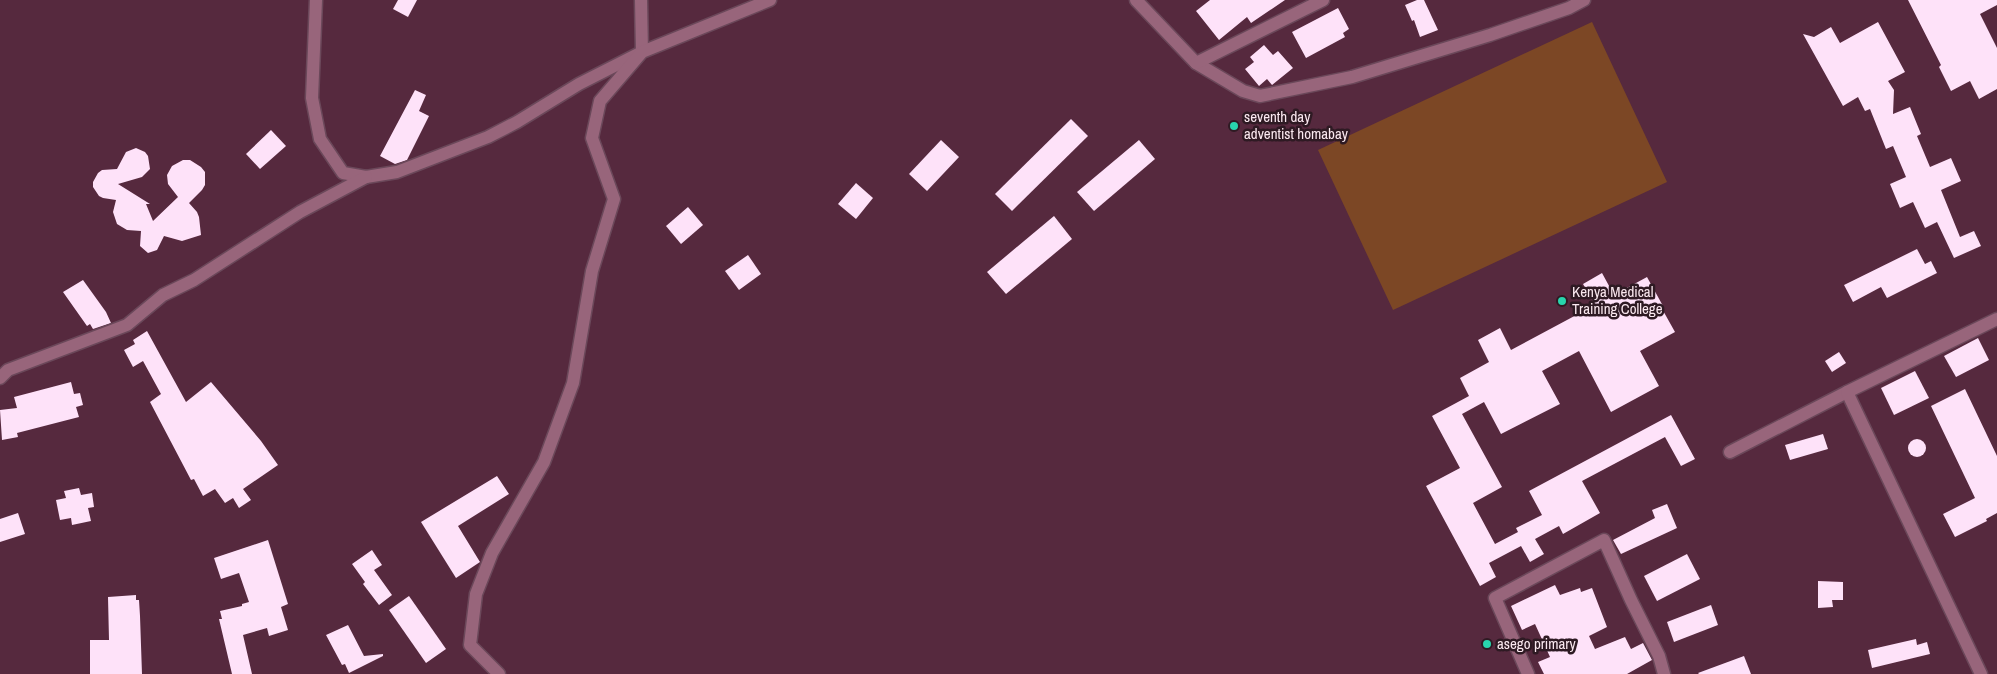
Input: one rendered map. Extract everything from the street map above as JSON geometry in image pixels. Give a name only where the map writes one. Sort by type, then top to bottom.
[{"type":"street","points":[[316,0],[312,98],[320,139],[343,174],[366,178]]},
{"type":"street","points":[[500,674],[470,645],[476,594],[492,553],[544,462],[572,383],[592,271],[614,199],[592,138],[600,101],[642,52],[641,0]]},
{"type":"street","points":[[0,378],[8,370],[127,325],[163,295],[194,280],[300,212],[366,178],[397,172],[488,137],[517,122],[579,84],[642,52],[770,0]]},
{"type":"street","points":[[1136,0],[1196,62],[1243,91],[1260,96],[1352,78],[1490,35],[1569,8],[1584,0]]},
{"type":"street","points":[[1196,62],[1323,0]]},
{"type":"street","points":[[1730,452],[1847,392],[1997,320]]},
{"type":"street","points":[[1847,392],[1981,674]]},
{"type":"street","points":[[1528,674],[1495,598],[1604,540],[1631,600],[1660,656],[1664,674]]},
{"type":"shaded area","points":[[1592,22],[1667,182],[1393,310],[1318,150]]},
{"type":"building","points":[[398,0],[417,0],[408,17],[393,9]]},
{"type":"building","points":[[1210,0],[1285,0],[1251,23],[1247,17],[1219,40],[1196,11]]},
{"type":"building","points":[[1417,0],[1424,0],[1438,30],[1420,37],[1414,20],[1412,21],[1405,5]]},
{"type":"building","points":[[1908,0],[1997,0],[1997,5],[1980,14],[1997,48],[1997,89],[1979,99],[1970,81],[1951,91],[1939,67],[1941,65]]},
{"type":"building","points":[[1338,8],[1349,29],[1343,33],[1345,37],[1306,58],[1292,32]]},
{"type":"building","points":[[1878,22],[1905,72],[1888,81],[1894,90],[1893,114],[1910,107],[1921,134],[1917,136],[1930,167],[1951,158],[1961,181],[1941,190],[1960,237],[1974,231],[1981,246],[1954,258],[1937,222],[1925,228],[1913,202],[1900,208],[1890,184],[1906,177],[1893,146],[1886,149],[1870,109],[1865,111],[1858,97],[1843,106],[1803,34],[1814,37],[1831,27],[1840,43]]},
{"type":"building","points":[[1264,45],[1273,55],[1278,51],[1293,68],[1272,85],[1267,79],[1259,86],[1245,69],[1254,62],[1250,57]]},
{"type":"building","points":[[415,90],[426,95],[419,111],[429,116],[407,160],[395,164],[380,156]]},
{"type":"building","points":[[1071,119],[1088,136],[1012,211],[995,194]]},
{"type":"building","points":[[271,130],[286,146],[260,169],[246,154]]},
{"type":"building","points":[[941,140],[959,157],[927,191],[909,174]]},
{"type":"building","points":[[1139,140],[1155,159],[1094,211],[1077,192]]},
{"type":"building","points":[[136,148],[145,152],[148,156],[150,169],[142,177],[118,184],[150,204],[146,204],[153,221],[178,197],[168,184],[167,175],[172,166],[183,160],[190,160],[205,172],[205,185],[189,203],[199,217],[201,235],[182,241],[164,236],[157,250],[148,253],[140,246],[141,231],[127,230],[117,224],[113,212],[116,200],[99,196],[93,187],[93,182],[102,170],[117,169],[126,152]]},
{"type":"building","points":[[856,183],[873,198],[856,219],[838,204]]},
{"type":"building","points":[[688,207],[703,225],[681,244],[666,226]]},
{"type":"building","points":[[1054,216],[1072,239],[1006,294],[987,272]]},
{"type":"building","points":[[1917,249],[1925,264],[1931,261],[1937,273],[1887,298],[1881,287],[1853,302],[1844,285]]},
{"type":"building","points":[[748,255],[761,274],[739,290],[725,271]]},
{"type":"building","points":[[1602,273],[1614,295],[1647,277],[1663,306],[1661,307],[1675,332],[1640,351],[1659,386],[1611,412],[1579,351],[1542,371],[1560,404],[1501,434],[1484,402],[1462,414],[1502,487],[1473,503],[1495,544],[1518,532],[1516,528],[1542,515],[1529,491],[1671,415],[1695,459],[1681,466],[1665,437],[1582,481],[1600,513],[1563,534],[1559,526],[1535,539],[1544,554],[1530,562],[1521,546],[1489,563],[1496,577],[1480,586],[1426,486],[1460,468],[1432,416],[1469,396],[1460,378],[1489,362],[1478,340],[1500,328],[1511,350],[1595,305],[1583,284]]},
{"type":"building","points":[[83,280],[106,312],[111,323],[93,329],[90,324],[87,326],[63,292]]},
{"type":"building","points":[[147,331],[186,402],[211,382],[261,441],[278,465],[243,489],[251,500],[239,508],[233,498],[225,503],[215,489],[203,496],[194,479],[191,480],[150,402],[161,394],[143,361],[133,367],[124,350],[135,344],[133,340]]},
{"type":"building","points":[[1978,338],[1989,360],[1956,377],[1944,356]]},
{"type":"building","points":[[1839,352],[1846,363],[1832,372],[1825,361]]},
{"type":"building","points":[[1915,371],[1929,398],[1894,415],[1881,388]]},
{"type":"building","points":[[71,382],[74,394],[80,393],[83,405],[76,407],[79,417],[17,433],[18,437],[2,440],[0,410],[17,408],[14,397]]},
{"type":"building","points":[[1965,389],[1997,456],[1997,513],[1986,519],[1987,521],[1955,537],[1943,514],[1975,498],[1931,406]]},
{"type":"building","points":[[1823,434],[1828,449],[1790,460],[1785,445]]},
{"type":"building","points":[[1917,439],[1923,442],[1926,448],[1923,454],[1917,457],[1911,454],[1908,448],[1911,442]]},
{"type":"building","points":[[497,476],[509,494],[458,526],[480,562],[456,578],[421,522]]},
{"type":"building","points":[[79,488],[81,495],[92,493],[94,507],[88,508],[91,521],[72,525],[71,518],[60,520],[56,500],[66,498],[64,491]]},
{"type":"building","points":[[1667,504],[1677,528],[1621,554],[1613,540],[1655,518],[1652,510]]},
{"type":"building","points":[[18,513],[25,534],[0,542],[0,519]]},
{"type":"building","points":[[268,540],[288,604],[281,607],[288,630],[269,636],[267,628],[243,635],[252,674],[232,674],[219,619],[222,619],[220,611],[242,606],[242,604],[249,602],[239,573],[221,579],[214,558]]},
{"type":"building","points":[[372,550],[382,565],[374,570],[392,595],[379,605],[363,584],[365,582],[352,564]]},
{"type":"building","points":[[1687,554],[1700,579],[1657,601],[1644,576]]},
{"type":"building","points":[[1818,581],[1843,582],[1843,600],[1832,600],[1833,607],[1818,608]]},
{"type":"building","points":[[1555,585],[1560,595],[1580,588],[1581,592],[1592,588],[1607,627],[1589,636],[1595,649],[1625,637],[1631,649],[1643,643],[1652,660],[1627,674],[1544,674],[1538,662],[1550,657],[1535,624],[1522,630],[1511,606]]},
{"type":"building","points":[[136,595],[136,600],[139,600],[142,674],[90,674],[90,640],[109,640],[108,597]]},
{"type":"building","points":[[409,596],[446,649],[426,663],[389,610]]},
{"type":"building","points":[[1711,605],[1718,625],[1674,642],[1667,622]]},
{"type":"building","points":[[348,625],[364,656],[383,654],[383,656],[349,673],[345,664],[342,665],[326,635]]},
{"type":"building","points":[[1916,639],[1917,645],[1927,642],[1930,654],[1872,668],[1868,650]]},
{"type":"building","points":[[1744,656],[1751,674],[1698,673]]},
{"type":"place","name":"seventh day adventist homabay","points":[[1234,126]]},
{"type":"place","name":"Kenya Medical Training College","points":[[1562,301]]},
{"type":"place","name":"asego primary","points":[[1487,644]]}]
